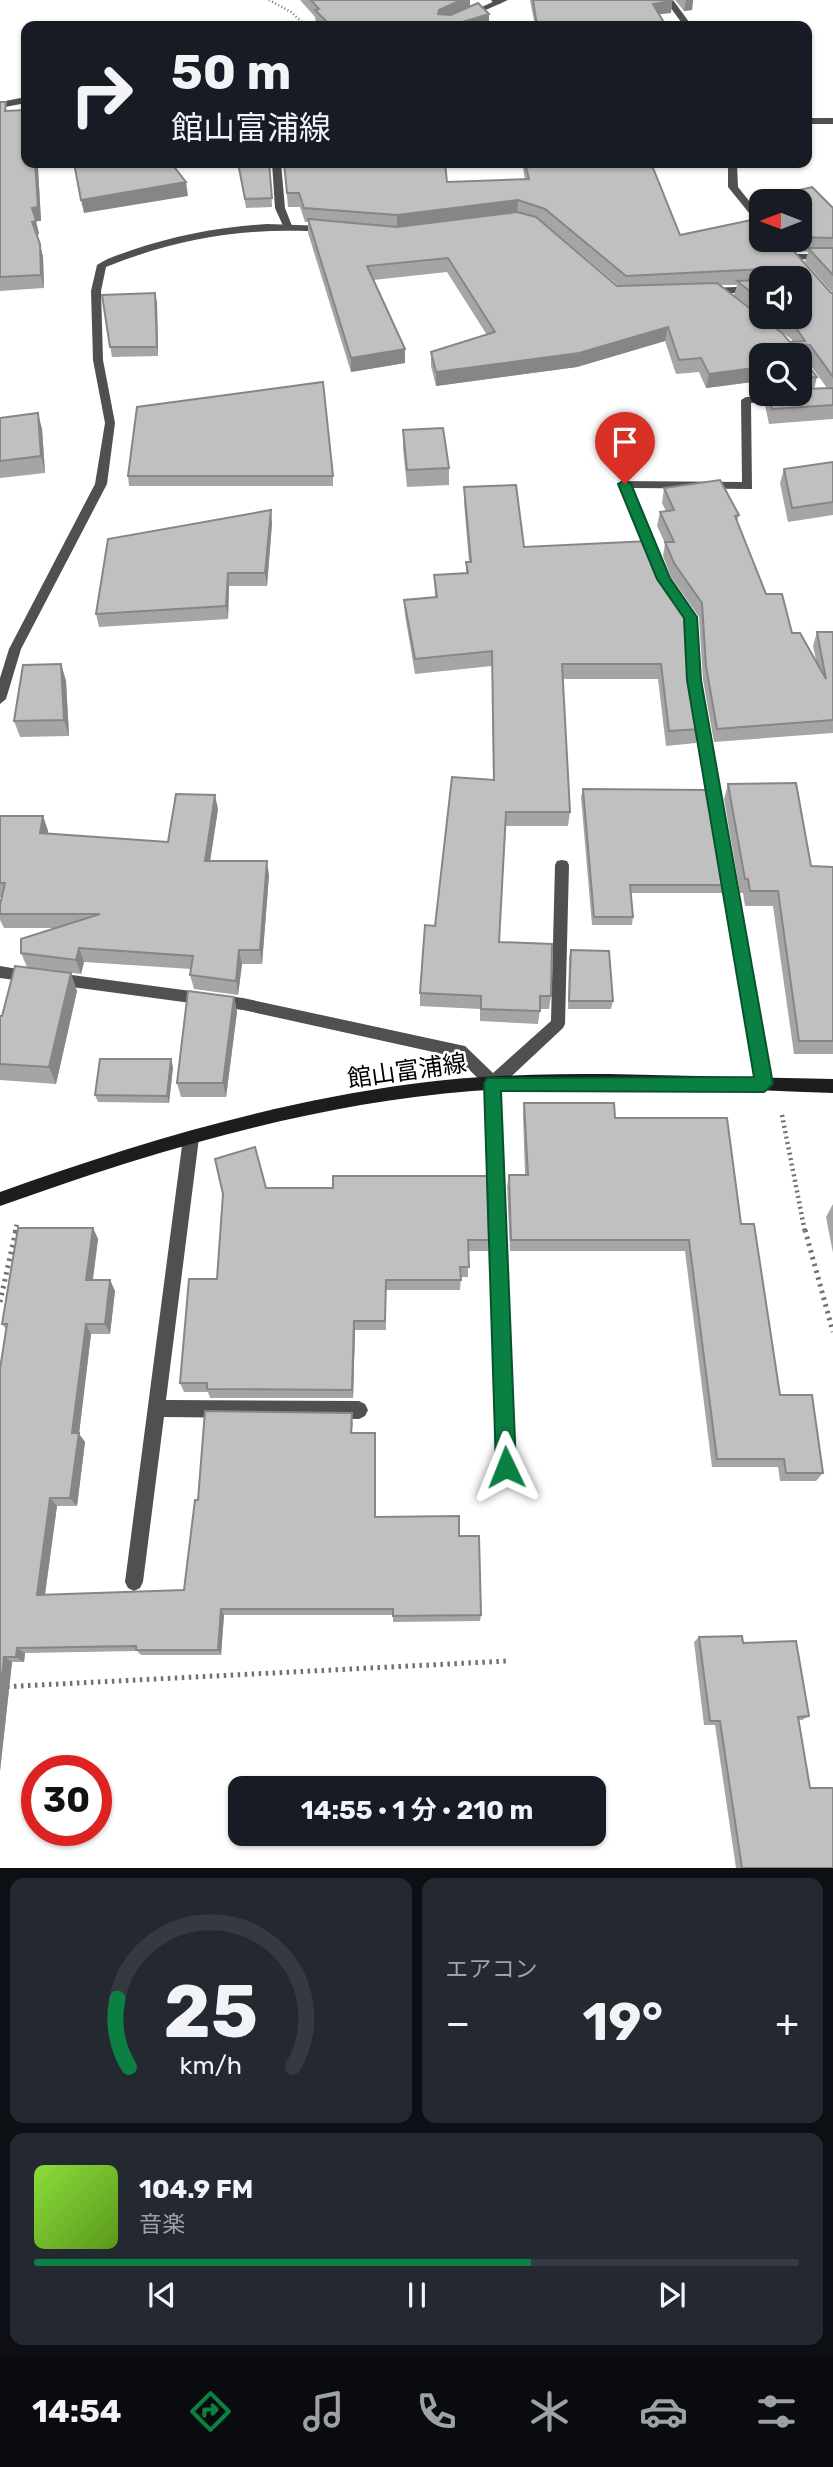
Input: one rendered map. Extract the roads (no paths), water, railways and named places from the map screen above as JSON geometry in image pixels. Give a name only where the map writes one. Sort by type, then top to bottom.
[{"type":"main road","name":"館山富浦線","points":[[0,1199],[113,1159],[191,1138],[373,1097],[493,1083],[833,1086]]},
{"type":"street","points":[[669,0],[684,21]]},
{"type":"street","points":[[455,21],[499,1]]},
{"type":"street","points":[[0,105],[21,101]]},
{"type":"street","points":[[812,121],[833,121]]},
{"type":"street","points":[[276,168],[280,208],[287,226]]},
{"type":"street","points":[[732,168],[733,187],[749,207]]},
{"type":"street","points":[[0,699],[15,649],[101,484],[110,423],[98,360],[96,291],[102,265],[140,249],[188,234],[287,226],[342,230]]},
{"type":"street","points":[[789,252],[800,266]]},
{"type":"street","points":[[793,257],[833,257]]},
{"type":"street","points":[[694,290],[749,290]]},
{"type":"street","points":[[719,292],[730,300]]},
{"type":"street","points":[[659,568],[625,484],[706,488],[748,486],[746,400],[749,400]]},
{"type":"street","points":[[670,589],[691,617],[694,680],[764,1084]]},
{"type":"street","points":[[0,651],[15,649]]},
{"type":"street","points":[[493,1083],[558,1024],[562,865]]},
{"type":"street","points":[[0,972],[243,1004],[460,1051],[493,1083],[506,1467]]},
{"type":"street","points":[[134,1582],[191,1138]]},
{"type":"street","points":[[156,1408],[359,1410]]}]
